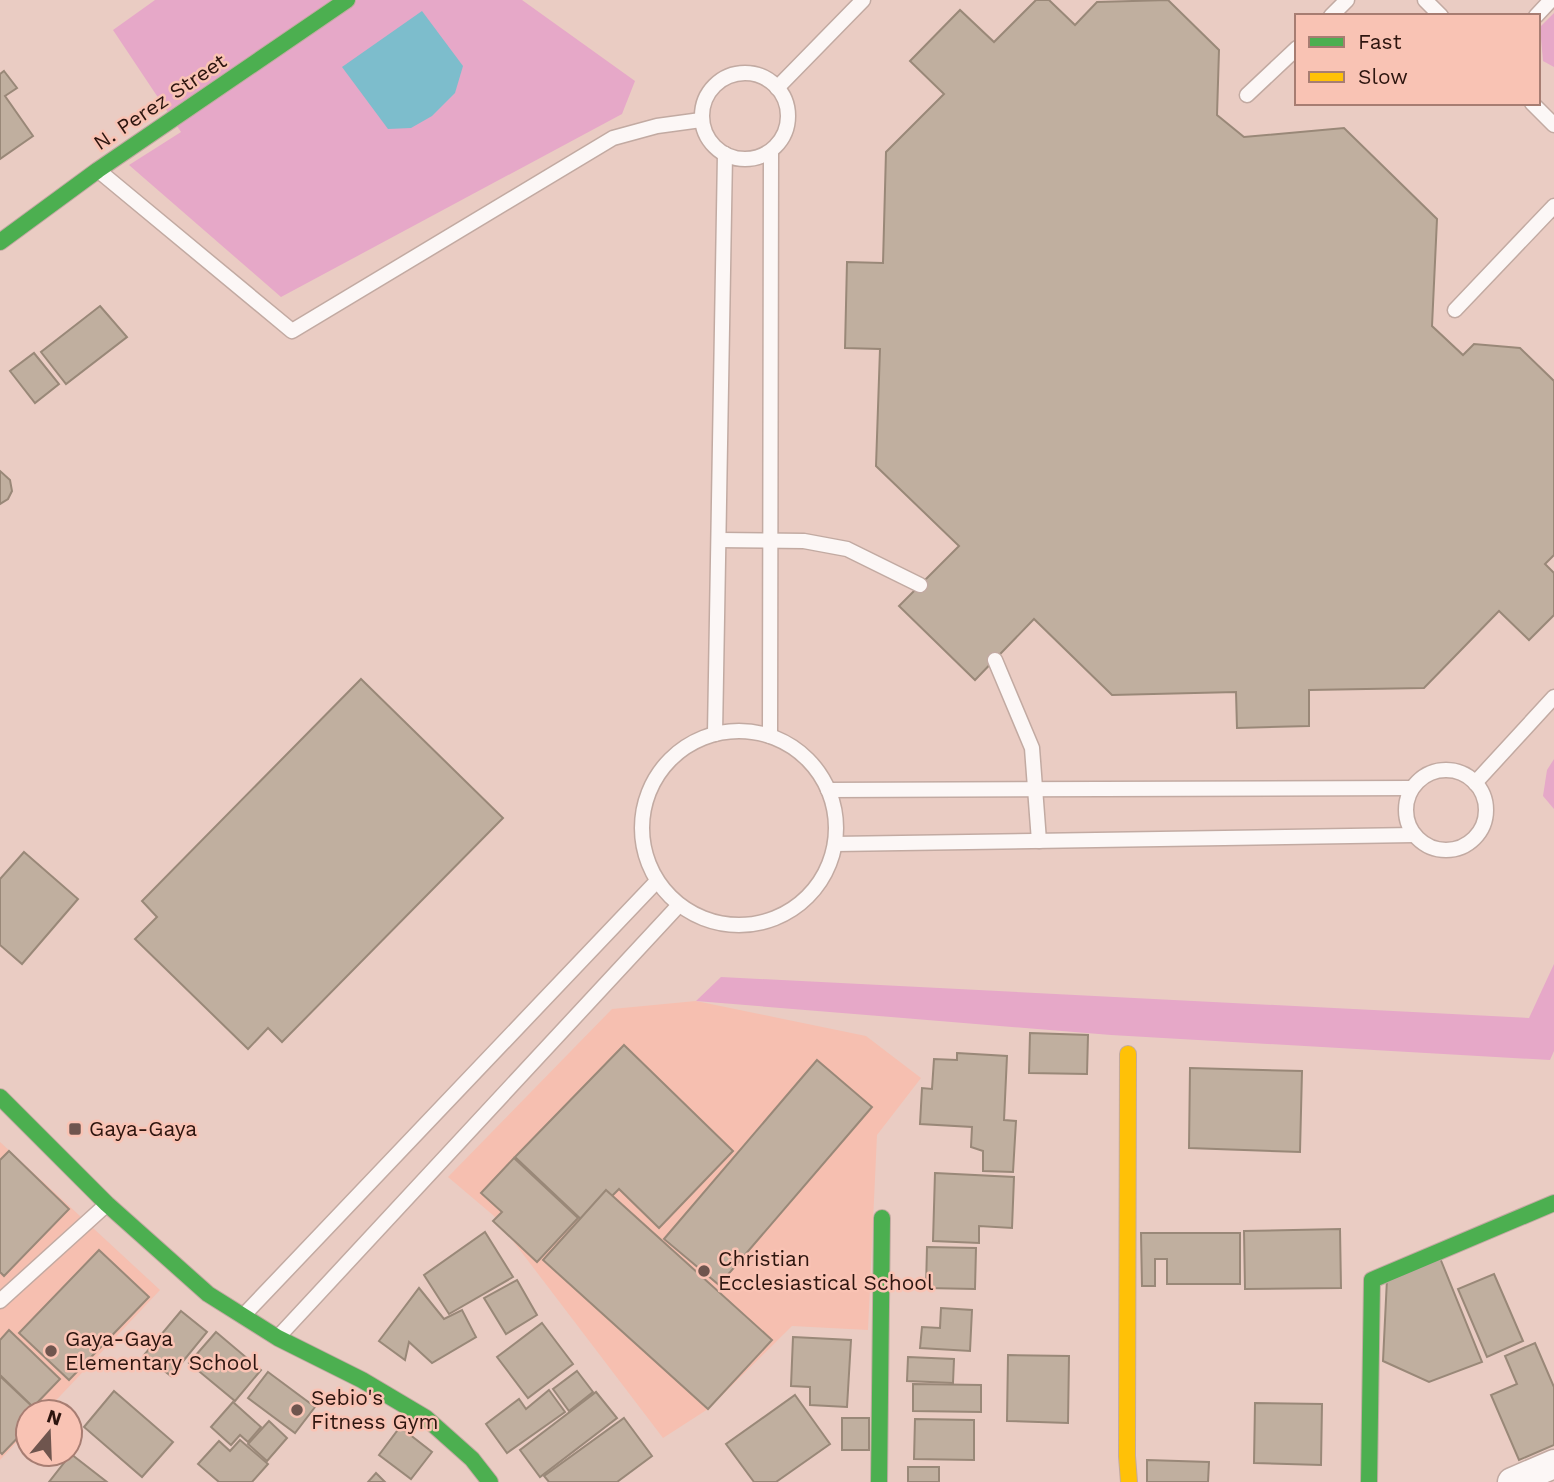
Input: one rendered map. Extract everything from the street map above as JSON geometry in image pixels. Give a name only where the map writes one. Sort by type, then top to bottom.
[{"type":"street","name":"N. Perez Street","points":[[0,242],[98,170],[347,0]]},
{"type":"street","points":[[1128,1054],[1129,1482]]},
{"type":"street","points":[[0,1097],[107,1204],[192,1282],[278,1338],[362,1380],[426,1418],[472,1459],[491,1482]]},
{"type":"street","points":[[1369,1482],[1372,1280],[1554,1203]]},
{"type":"street","points":[[879,1482],[882,1219]]},
{"type":"street","points":[[1512,1482],[1554,1464]]},
{"type":"lane","points":[[777,88],[863,0]]},
{"type":"lane","points":[[1333,14],[1347,0]]},
{"type":"lane","points":[[1424,0],[1439,14]]},
{"type":"lane","points":[[1538,14],[1551,0]]},
{"type":"lane","points":[[1247,95],[1295,50]]},
{"type":"lane","points":[[754,74],[767,79],[777,88],[785,100],[788,114],[781,141],[771,151],[748,159],[725,154],[713,146],[705,134],[701,120],[708,94],[717,84],[727,77],[754,74]]},
{"type":"lane","points":[[1534,105],[1554,125]]},
{"type":"lane","points":[[98,170],[292,331],[613,138],[657,126],[701,120]]},
{"type":"lane","points":[[770,736],[771,151]]},
{"type":"lane","points":[[715,734],[725,154]]},
{"type":"lane","points":[[1455,310],[1554,206]]},
{"type":"lane","points":[[719,540],[770,538],[847,549],[920,585]]},
{"type":"lane","points":[[995,660],[1032,748],[1039,841]]},
{"type":"lane","points":[[1475,783],[1554,697]]},
{"type":"lane","points":[[742,731],[770,736],[794,748],[814,767],[828,790],[835,817],[835,844],[824,875],[803,901],[775,919],[741,925],[708,921],[679,905],[657,881],[644,853],[641,822],[648,792],[663,766],[687,746],[715,734],[742,731]]},
{"type":"lane","points":[[1442,770],[1454,771],[1475,783],[1483,794],[1486,819],[1481,831],[1472,841],[1462,848],[1449,851],[1424,844],[1414,835],[1408,825],[1406,812],[1412,788],[1430,773],[1442,770]]},
{"type":"lane","points":[[828,790],[1412,788]]},
{"type":"lane","points":[[835,844],[1414,835]]},
{"type":"lane","points":[[242,1316],[657,881]]},
{"type":"lane","points":[[278,1338],[679,905]]},
{"type":"lane","points":[[0,1301],[107,1204]]},
{"type":"shaded area","points":[[155,0],[522,0],[635,81],[622,114],[281,297],[129,165],[181,132],[113,30]]},
{"type":"shaded area","points":[[1554,13],[1554,67],[1543,61],[1540,27]]},
{"type":"shaded area","points":[[1554,759],[1554,809],[1543,796],[1547,770]]},
{"type":"shaded area","points":[[1554,964],[1554,1051],[1550,1060],[1111,1035],[696,1001],[721,977],[1529,1018]]},
{"type":"shaded area","name":"Christian Ecclesiastical School","points":[[696,1001],[866,1036],[921,1078],[877,1135],[868,1330],[792,1326],[708,1409],[663,1438],[494,1216],[448,1177],[612,1009]]},
{"type":"shaded area","name":"Gaya-Gaya Elementary School","points":[[0,1142],[160,1290],[58,1398],[14,1398],[14,1445],[0,1460]]},
{"type":"water","points":[[422,11],[463,66],[455,93],[432,116],[411,128],[388,129],[342,67]]},
{"type":"building","points":[[1036,0],[1049,0],[1075,25],[1097,2],[1168,0],[1219,50],[1217,115],[1244,137],[1344,128],[1437,219],[1432,326],[1463,355],[1474,344],[1520,348],[1554,381],[1554,555],[1545,564],[1554,573],[1554,615],[1529,640],[1499,611],[1424,688],[1309,690],[1309,726],[1237,728],[1236,692],[1112,695],[1034,619],[975,680],[899,606],[959,546],[876,466],[880,349],[845,348],[847,262],[883,263],[886,152],[944,94],[910,61],[960,10],[994,42]]},
{"type":"building","points":[[4,71],[17,88],[5,96],[33,136],[0,159],[0,74]]},
{"type":"building","points":[[100,306],[127,337],[66,384],[41,352]]},
{"type":"building","points":[[34,353],[59,384],[35,403],[10,371]]},
{"type":"building","points":[[0,471],[10,480],[12,491],[8,499],[0,504]]},
{"type":"building","points":[[361,679],[503,818],[282,1042],[268,1028],[248,1049],[135,939],[157,917],[142,901]]},
{"type":"building","points":[[24,852],[78,899],[22,964],[0,945],[0,879]]},
{"type":"building","points":[[1030,1033],[1088,1035],[1087,1074],[1029,1073]]},
{"type":"building","points":[[624,1045],[733,1151],[659,1228],[619,1189],[585,1223],[515,1157]]},
{"type":"building","points":[[957,1053],[1007,1056],[1004,1120],[1016,1121],[1013,1172],[983,1171],[983,1151],[971,1147],[972,1127],[920,1124],[922,1088],[932,1089],[934,1059],[957,1060]]},
{"type":"building","points":[[817,1060],[872,1107],[719,1285],[664,1239]]},
{"type":"building","points":[[1190,1068],[1302,1071],[1300,1152],[1189,1148]]},
{"type":"building","points":[[9,1151],[69,1209],[4,1276],[0,1272],[0,1160]]},
{"type":"building","points":[[514,1158],[578,1218],[537,1262],[493,1221],[502,1212],[481,1193]]},
{"type":"building","points":[[935,1173],[1014,1177],[1012,1228],[979,1226],[979,1243],[933,1241]]},
{"type":"building","points":[[606,1190],[772,1340],[708,1409],[543,1260]]},
{"type":"building","points":[[1340,1229],[1341,1288],[1245,1289],[1244,1231]]},
{"type":"building","points":[[485,1232],[513,1277],[449,1314],[424,1275]]},
{"type":"building","points":[[1141,1233],[1240,1233],[1240,1284],[1167,1284],[1167,1259],[1155,1259],[1155,1286],[1142,1286]]},
{"type":"building","points":[[927,1247],[976,1248],[975,1289],[926,1288]]},
{"type":"building","points":[[99,1250],[149,1297],[69,1380],[19,1333]]},
{"type":"building","points":[[1440,1258],[1482,1362],[1429,1382],[1383,1361],[1387,1279]]},
{"type":"building","points":[[1494,1274],[1523,1341],[1487,1357],[1458,1289]]},
{"type":"building","points":[[517,1280],[537,1315],[506,1334],[484,1298]]},
{"type":"building","points":[[419,1288],[444,1319],[462,1310],[476,1337],[432,1363],[409,1342],[405,1360],[379,1341]]},
{"type":"building","points":[[941,1308],[972,1310],[970,1351],[920,1348],[922,1327],[940,1328]]},
{"type":"building","points":[[181,1311],[207,1332],[171,1376],[144,1355]]},
{"type":"building","points":[[542,1323],[573,1364],[528,1398],[497,1357]]},
{"type":"building","points":[[9,1330],[60,1379],[42,1398],[24,1398],[0,1375],[0,1340]]},
{"type":"building","points":[[216,1332],[261,1370],[235,1401],[189,1363]]},
{"type":"building","points":[[793,1337],[851,1340],[847,1407],[810,1405],[810,1387],[791,1386]]},
{"type":"building","points":[[1535,1343],[1554,1387],[1554,1445],[1519,1460],[1491,1395],[1517,1384],[1505,1356]]},
{"type":"building","points":[[1008,1355],[1069,1356],[1068,1423],[1007,1421]]},
{"type":"building","points":[[908,1357],[954,1359],[953,1383],[907,1381]]},
{"type":"building","points":[[577,1371],[593,1392],[569,1411],[553,1389]]},
{"type":"building","points":[[268,1372],[315,1407],[295,1433],[248,1398]]},
{"type":"building","points":[[0,1376],[23,1398],[14,1398],[14,1442],[2,1454]]},
{"type":"building","points":[[913,1384],[981,1385],[981,1412],[913,1411]]},
{"type":"building","points":[[549,1390],[565,1412],[507,1453],[486,1424],[519,1399],[526,1409]]},
{"type":"building","points":[[114,1391],[173,1442],[142,1477],[84,1427]]},
{"type":"building","points":[[596,1392],[617,1418],[540,1477],[520,1450]]},
{"type":"building","points":[[795,1395],[830,1444],[776,1482],[754,1482],[726,1444]]},
{"type":"building","points":[[233,1402],[261,1427],[248,1442],[240,1435],[231,1445],[211,1427]]},
{"type":"building","points":[[1255,1403],[1322,1404],[1321,1465],[1254,1463]]},
{"type":"building","points":[[624,1418],[652,1456],[617,1482],[549,1482],[544,1476]]},
{"type":"building","points":[[842,1418],[869,1418],[869,1450],[842,1450]]},
{"type":"building","points":[[915,1419],[974,1420],[974,1460],[914,1459]]},
{"type":"building","points":[[269,1421],[287,1438],[267,1461],[248,1444]]},
{"type":"building","points":[[400,1427],[432,1452],[411,1479],[379,1455]]},
{"type":"building","points":[[240,1440],[268,1464],[252,1482],[219,1482],[198,1464],[219,1441],[230,1451]]},
{"type":"building","points":[[1147,1460],[1209,1462],[1208,1482],[1147,1482]]},
{"type":"building","points":[[84,1464],[107,1482],[49,1482],[60,1468],[84,1468]]},
{"type":"building","points":[[908,1467],[939,1467],[939,1482],[908,1482]]},
{"type":"building","points":[[376,1473],[385,1482],[368,1482]]},
{"type":"traffic: fast","points":[[0,242],[98,170],[347,0]]},
{"type":"traffic: fast","points":[[0,1097],[107,1204],[208,1294],[278,1338],[362,1380],[426,1418],[472,1459],[490,1482]]},
{"type":"traffic: fast","points":[[1369,1482],[1372,1280],[1554,1203]]},
{"type":"traffic: fast","points":[[879,1482],[882,1218]]},
{"type":"traffic: slow","points":[[1128,1054],[1129,1482]]},
{"type":"place","name":"Gaya-Gaya","points":[[75,1129]]},
{"type":"place","name":"Christian Ecclesiastical School","points":[[704,1271]]},
{"type":"place","name":"Gaya-Gaya Elementary School","points":[[51,1351]]},
{"type":"place","name":"Sebio's Fitness Gym","points":[[297,1410]]}]
